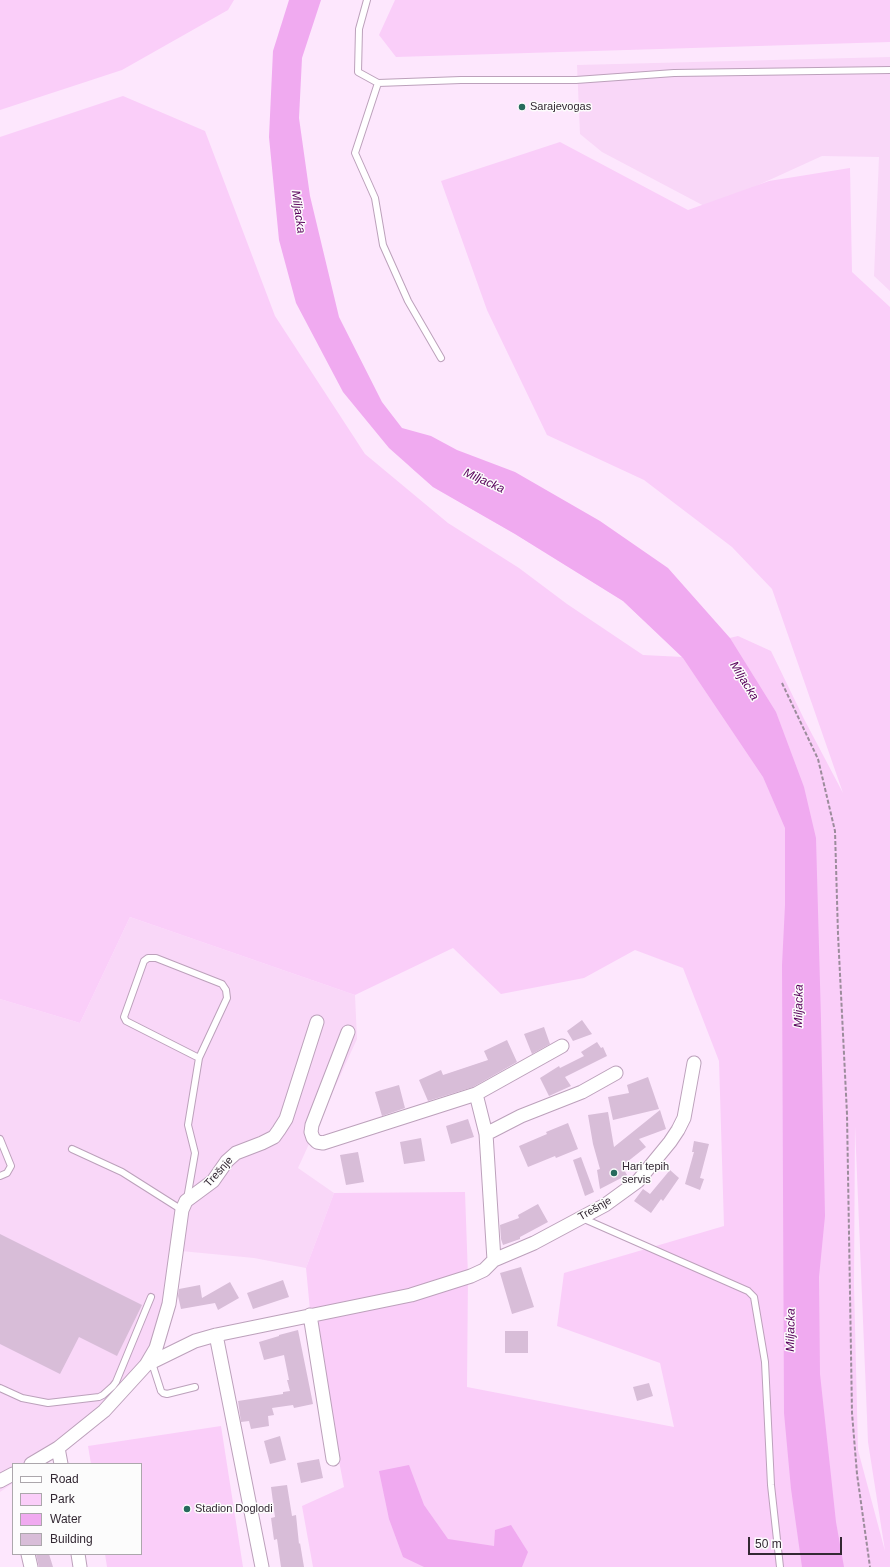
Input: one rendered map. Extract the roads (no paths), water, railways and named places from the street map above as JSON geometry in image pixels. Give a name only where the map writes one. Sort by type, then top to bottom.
[{"type":"street","name":"Trešnje","points":[[32,1463],[58,1448],[104,1411],[149,1364],[156,1348],[169,1304],[184,1205],[213,1181],[227,1162],[236,1153],[262,1143],[274,1136],[280,1130],[286,1119],[316,1022]]},
{"type":"street","points":[[348,1032],[312,1125],[311,1132],[313,1138],[318,1142],[323,1143],[476,1094],[562,1046]]},
{"type":"street","name":"Trešnje","points":[[149,1364],[195,1342],[216,1335],[411,1295],[471,1276],[484,1270],[494,1260],[534,1243],[605,1204],[638,1181],[678,1130],[684,1118],[694,1063]]},
{"type":"street","points":[[486,1134],[521,1116],[582,1092],[616,1073]]},
{"type":"street","points":[[476,1094],[486,1134],[494,1260]]},
{"type":"street","points":[[310,1315],[333,1459]]},
{"type":"street","points":[[216,1335],[262,1567]]},
{"type":"street","points":[[58,1448],[61,1463]]},
{"type":"street","points":[[28,1555],[31,1567]]},
{"type":"street","points":[[78,1555],[80,1567]]},
{"type":"lane","points":[[367,0],[359,29],[358,72],[378,83],[461,80],[576,80],[674,73],[890,70]]},
{"type":"lane","points":[[378,83],[355,153],[375,198],[383,245],[408,301],[441,358]]},
{"type":"lane","points":[[72,1149],[122,1172],[184,1205],[195,1153],[188,1125],[199,1058],[227,998],[226,990],[222,984],[156,958],[148,958],[144,961],[124,1017],[126,1021],[199,1058]]},
{"type":"lane","points":[[0,1139],[10,1166],[7,1173],[0,1176]]},
{"type":"lane","points":[[580,1217],[748,1291],[754,1297],[765,1362],[771,1484],[780,1567]]},
{"type":"lane","points":[[0,1388],[22,1398],[48,1403],[99,1397],[103,1395],[116,1382],[151,1297]]},
{"type":"lane","points":[[149,1364],[161,1390],[164,1393],[167,1394],[195,1387]]},
{"type":"water","name":"Miljacka","points":[[289,0],[321,0],[302,58],[299,118],[310,196],[339,317],[382,402],[402,428],[431,436],[457,450],[515,472],[600,521],[668,568],[730,638],[776,712],[804,787],[816,838],[821,1020],[825,1216],[819,1277],[820,1374],[836,1522],[844,1567],[802,1567],[791,1489],[784,1413],[782,965],[785,905],[785,828],[763,777],[683,658],[623,601],[515,534],[433,487],[389,448],[343,392],[296,303],[279,240],[269,137],[273,51]]},
{"type":"water","points":[[409,1465],[424,1505],[448,1539],[494,1546],[495,1530],[511,1525],[528,1552],[522,1567],[424,1567],[403,1557],[389,1519],[379,1471]]},
{"type":"place","name":"Sarajevogas","points":[[522,107]]},
{"type":"place","name":"Hari tepih servis","points":[[614,1173]]},
{"type":"place","name":"Stadion Doglodi","points":[[187,1509]]}]
